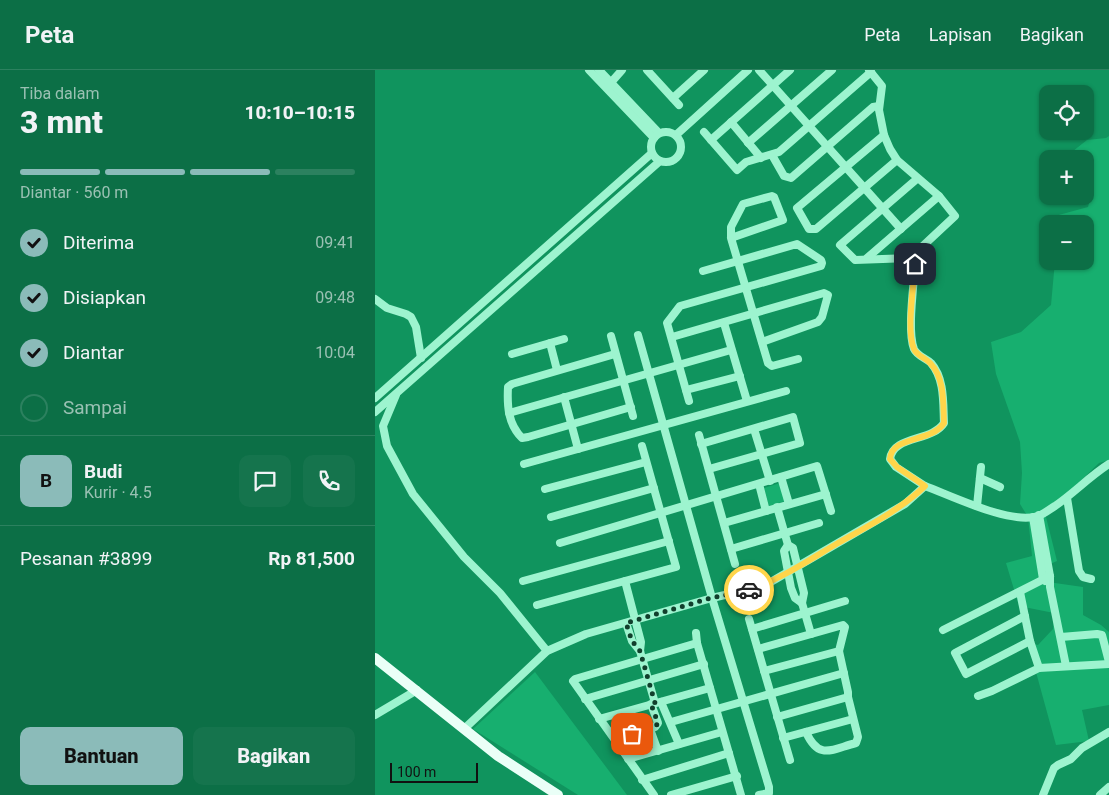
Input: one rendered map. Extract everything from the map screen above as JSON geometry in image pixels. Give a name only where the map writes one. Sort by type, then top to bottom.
[{"type":"main road","points":[[375,658],[499,756],[558,795]]},
{"type":"street","points":[[589,70],[601,73],[609,86],[657,136]]},
{"type":"street","points":[[609,86],[622,70]]},
{"type":"street","points":[[660,70],[650,73],[679,105]]},
{"type":"street","points":[[673,98],[704,70]]},
{"type":"street","points":[[675,135],[748,70]]},
{"type":"street","points":[[759,70],[901,229]]},
{"type":"street","points":[[711,140],[790,70]]},
{"type":"street","points":[[748,143],[832,70]]},
{"type":"street","points":[[704,132],[737,170],[746,162],[779,152],[870,71],[882,86],[879,106],[883,135],[897,160],[918,178],[939,196],[955,214],[955,218],[910,258],[867,258],[855,260],[840,246],[918,178]]},
{"type":"street","points":[[772,154],[784,176],[791,178],[873,107],[879,106]]},
{"type":"street","points":[[731,122],[761,158]]},
{"type":"street","points":[[375,412],[660,161],[672,160],[681,152],[679,140],[675,135],[665,132],[657,136],[651,148],[660,161]]},
{"type":"street","points":[[883,135],[797,208],[809,229],[816,229],[897,160]]},
{"type":"street","points":[[375,398],[652,152]]},
{"type":"street","points":[[867,258],[939,196]]},
{"type":"street","points":[[731,238],[783,220],[774,197],[743,204],[731,227],[731,238],[768,363],[772,366],[798,359]]},
{"type":"street","points":[[689,401],[667,321],[680,306],[821,266],[822,263],[821,260],[797,244],[703,271]]},
{"type":"street","points":[[915,264],[911,321],[913,346],[917,353],[930,362],[937,373],[942,387],[944,423],[933,434],[898,445],[891,453],[890,459],[897,467],[925,486],[977,506],[1007,516],[1036,516],[1067,498],[1109,464]]},
{"type":"street","points":[[672,337],[824,293],[828,295],[822,317],[818,322],[763,342]]},
{"type":"street","points":[[375,299],[387,308],[411,317],[416,327],[421,358]]},
{"type":"street","points":[[724,323],[747,401]]},
{"type":"street","points":[[449,334],[456,340]]},
{"type":"street","points":[[638,334],[711,598],[770,790],[769,793],[759,795]]},
{"type":"street","points":[[611,336],[633,416]]},
{"type":"street","points":[[512,354],[564,340]]},
{"type":"street","points":[[550,344],[557,370]]},
{"type":"street","points":[[509,413],[731,350]]},
{"type":"street","points":[[615,354],[517,382],[508,387],[509,413],[512,425],[522,438],[631,407]]},
{"type":"street","points":[[686,390],[740,376]]},
{"type":"street","points":[[524,464],[786,391]]},
{"type":"street","points":[[396,393],[383,426],[383,431],[387,446],[413,494],[464,557],[501,593],[545,653]]},
{"type":"street","points":[[564,397],[578,449]]},
{"type":"street","points":[[701,444],[793,418],[800,444],[709,470]]},
{"type":"street","points":[[754,428],[770,481]]},
{"type":"street","points":[[699,435],[735,564]]},
{"type":"street","points":[[537,606],[676,567],[642,446]]},
{"type":"street","points":[[545,489],[647,462]]},
{"type":"street","points":[[560,543],[817,466],[831,511]]},
{"type":"street","points":[[977,506],[981,467]]},
{"type":"street","points":[[781,477],[789,504]]},
{"type":"street","points":[[980,478],[1000,487]]},
{"type":"street","points":[[759,484],[766,510]]},
{"type":"street","points":[[464,729],[545,653],[586,634],[769,583],[905,504],[925,486]]},
{"type":"street","points":[[551,517],[654,488]]},
{"type":"street","points":[[724,523],[825,494]]},
{"type":"street","points":[[1067,498],[1079,571],[1083,577],[1091,579]]},
{"type":"street","points":[[777,507],[788,544],[793,548],[804,593],[802,603],[804,613],[811,634]]},
{"type":"street","points":[[1036,516],[1066,666]]},
{"type":"street","points":[[731,549],[819,523]]},
{"type":"street","points":[[523,581],[669,541]]},
{"type":"street","points":[[788,544],[785,551],[793,595],[802,603]]},
{"type":"street","points":[[943,630],[1047,577]]},
{"type":"street","points":[[625,581],[641,642],[641,654],[647,680],[656,703],[668,721],[671,722],[679,744]]},
{"type":"street","points":[[1020,592],[1030,641],[1039,668]]},
{"type":"street","points":[[752,629],[845,601]]},
{"type":"street","points":[[1025,616],[955,653],[966,674],[1030,641]]},
{"type":"street","points":[[749,619],[790,760]]},
{"type":"street","points":[[626,623],[632,641],[641,654]]},
{"type":"street","points":[[758,649],[844,626],[840,649],[858,740],[856,743],[827,751],[819,750],[811,743],[806,732]]},
{"type":"street","points":[[696,633],[697,643],[741,795]]},
{"type":"street","points":[[978,696],[1039,668],[1109,663],[1102,635],[1061,637]]},
{"type":"street","points":[[653,795],[573,681],[575,678],[641,654],[697,643]]},
{"type":"street","points":[[764,671],[840,649]]},
{"type":"street","points":[[585,700],[704,664]]},
{"type":"street","points":[[671,722],[844,673]]},
{"type":"street","points":[[599,719],[710,688]]},
{"type":"street","points":[[375,715],[417,690]]},
{"type":"street","points":[[777,717],[848,697]]},
{"type":"street","points":[[615,740],[655,727],[658,723],[656,703]]},
{"type":"street","points":[[783,738],[853,719]]},
{"type":"street","points":[[650,729],[659,751]]},
{"type":"street","points":[[628,760],[723,732]]},
{"type":"street","points":[[1043,795],[1054,768],[1071,759],[1082,748],[1109,732]]},
{"type":"street","points":[[643,780],[729,753]]},
{"type":"street","points":[[671,795],[737,776]]},
{"type":"street","points":[[1100,795],[1109,787]]},
{"type":"green space","points":[[1109,136],[1109,460],[1099,463],[1060,501],[1044,509],[1057,561],[1041,568],[1041,581],[1083,587],[1083,615],[1109,632],[1109,705],[1082,710],[1089,741],[1056,745],[1028,643],[1038,645],[1053,629],[1054,613],[1019,606],[1006,563],[1032,556],[1028,517],[1020,504],[1022,473],[1020,442],[996,374],[991,342],[1021,332],[1051,305],[1054,270],[1094,270],[1094,215],[1059,215],[1094,205],[1094,150],[1074,150],[1087,140]]},
{"type":"green space","points":[[780,483],[785,501],[769,506],[764,488]]},
{"type":"green space","points":[[535,672],[627,795],[578,795],[473,729]]},
{"type":"way so far","points":[[632,734],[655,727],[658,723],[651,704],[655,703],[640,651],[632,641],[626,623],[711,598],[749,590]]},
{"type":"route","points":[[749,590],[769,583],[884,517],[905,504],[925,486],[897,467],[890,459],[891,453],[898,445],[933,434],[944,423],[942,387],[937,373],[930,362],[920,356],[913,346],[911,321],[915,264]]}]
